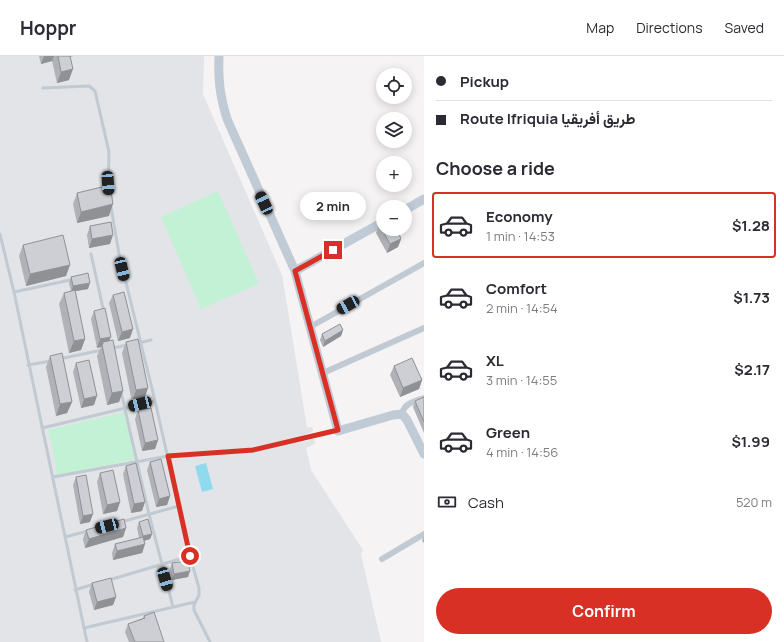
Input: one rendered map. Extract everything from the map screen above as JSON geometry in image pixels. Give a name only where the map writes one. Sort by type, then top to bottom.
[{"type":"street","points":[[219,56],[218,78],[227,119],[295,271],[338,430],[393,414],[402,414]]},
{"type":"street","points":[[412,206],[424,199]]},
{"type":"street","points":[[295,271],[376,226]]},
{"type":"street","points":[[310,326],[424,263]]},
{"type":"street","points":[[323,373],[424,328]]},
{"type":"street","points":[[402,414],[406,405],[424,398]]},
{"type":"street","points":[[402,414],[422,444],[424,454]]},
{"type":"street","points":[[382,559],[424,534]]},
{"type":"lane","points":[[43,88],[89,86],[95,90],[109,152],[108,192]]},
{"type":"lane","points":[[110,200],[119,254],[140,342],[143,348],[190,556],[200,590],[195,602],[195,612],[210,642]]},
{"type":"lane","points":[[0,234],[14,292],[87,642]]},
{"type":"lane","points":[[91,254],[105,318]]},
{"type":"lane","points":[[88,276],[95,274]]},
{"type":"lane","points":[[14,292],[80,277]]},
{"type":"lane","points":[[28,365],[151,340]]},
{"type":"lane","points":[[110,341],[114,356]]},
{"type":"lane","points":[[120,386],[161,565],[173,607]]},
{"type":"lane","points":[[42,428],[155,400]]},
{"type":"lane","points":[[53,477],[168,456],[253,450],[338,430]]},
{"type":"lane","points":[[118,523],[179,506]]},
{"type":"lane","points":[[65,537],[95,529]]},
{"type":"lane","points":[[104,581],[190,556]]},
{"type":"lane","points":[[76,590],[97,583]]},
{"type":"lane","points":[[84,628],[195,602]]},
{"type":"shaded area","points":[[0,56],[204,56],[203,94],[282,275],[307,427],[312,427],[313,431],[300,437],[301,443],[314,439],[315,444],[306,448],[311,470],[363,550],[361,554],[381,642],[0,642]]},
{"type":"green space","points":[[218,191],[259,284],[201,309],[161,217]]},
{"type":"green space","points":[[125,412],[136,459],[58,476],[48,430]]},
{"type":"water","points":[[206,463],[213,489],[202,492],[195,466]]},
{"type":"building","points":[[58,56],[70,56],[73,69],[61,72]]},
{"type":"building","points":[[110,185],[113,204],[81,212],[77,193]]},
{"type":"building","points":[[111,222],[113,235],[92,239],[90,226]]},
{"type":"building","points":[[63,235],[70,265],[30,274],[23,245]]},
{"type":"building","points":[[386,236],[400,236],[401,239],[390,244]]},
{"type":"building","points":[[88,273],[90,283],[73,286],[71,277]]},
{"type":"building","points":[[75,290],[85,339],[74,341],[64,293]]},
{"type":"building","points":[[124,292],[133,329],[122,332],[113,295]]},
{"type":"building","points":[[105,308],[111,337],[100,339],[94,311]]},
{"type":"building","points":[[340,324],[343,330],[325,341],[322,334]]},
{"type":"building","points":[[138,339],[148,388],[136,390],[126,342]]},
{"type":"building","points":[[113,340],[123,391],[112,393],[102,345],[103,342]]},
{"type":"building","points":[[62,353],[72,402],[60,404],[50,356]]},
{"type":"building","points":[[412,358],[422,380],[403,388],[394,366]]},
{"type":"building","points":[[89,360],[97,396],[84,399],[76,363]]},
{"type":"building","points":[[424,397],[424,422],[415,401]]},
{"type":"building","points":[[151,408],[158,440],[145,443],[138,410]]},
{"type":"building","points":[[161,459],[170,496],[159,499],[150,462]]},
{"type":"building","points":[[136,463],[145,502],[134,504],[126,466]]},
{"type":"building","points":[[113,470],[120,502],[107,505],[100,473]]},
{"type":"building","points":[[86,475],[93,514],[83,516],[76,477]]},
{"type":"building","points":[[124,519],[126,528],[89,539],[86,530]]},
{"type":"building","points":[[148,519],[152,534],[143,536],[139,522]]},
{"type":"building","points":[[143,537],[145,544],[117,551],[115,544]]},
{"type":"building","points":[[188,561],[190,571],[174,574],[172,563]]},
{"type":"building","points":[[111,578],[116,597],[97,602],[92,583]]},
{"type":"building","points":[[154,612],[164,642],[135,642],[128,624],[145,618],[144,616]]},
{"type":"route","points":[[190,556],[168,456],[239,452],[260,449],[338,430],[295,271],[333,250]]}]
